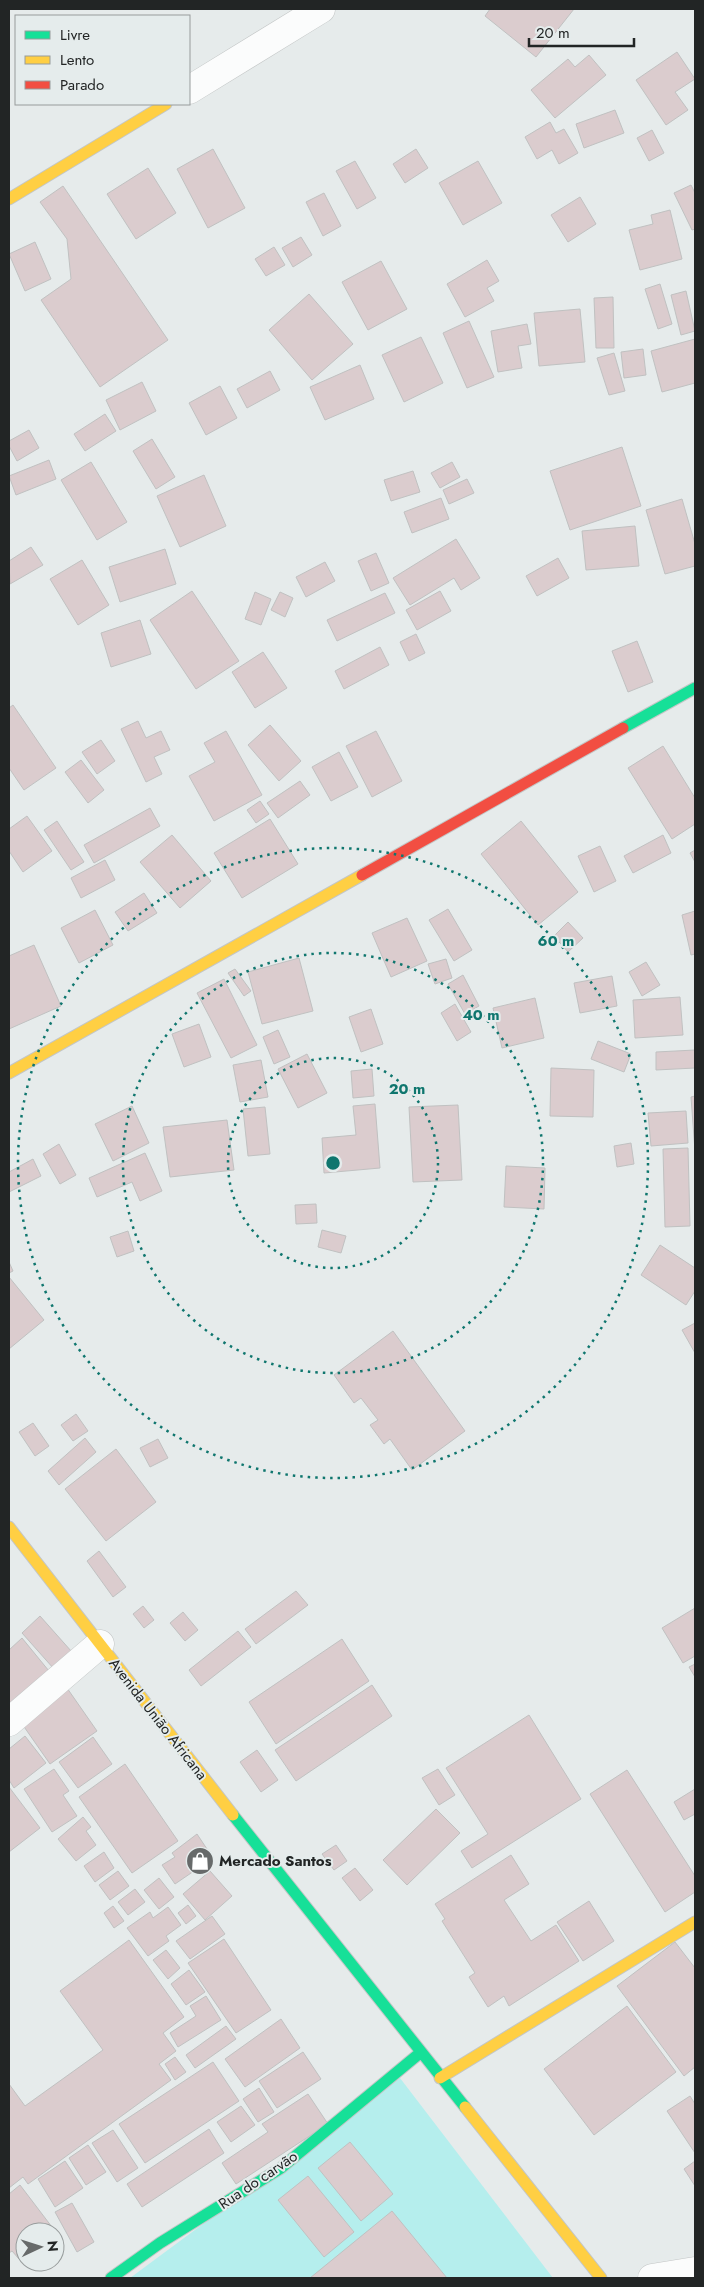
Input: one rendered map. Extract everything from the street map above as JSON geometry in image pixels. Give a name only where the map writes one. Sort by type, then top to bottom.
[{"type":"street","points":[[190,89],[322,9]]},
{"type":"street","points":[[9,199],[164,105]]},
{"type":"street","points":[[9,1072],[695,688]]},
{"type":"street","name":"Avenida União Africana","points":[[9,1527],[308,1911],[601,2278]]},
{"type":"street","points":[[9,1722],[100,1644]]},
{"type":"street","points":[[440,2078],[695,1922]]},
{"type":"street","name":"Rua do carvão","points":[[111,2278],[160,2243],[281,2168],[420,2053]]},
{"type":"street","points":[[652,2278],[695,2271]]},
{"type":"shaded area","points":[[400,2078],[553,2278],[130,2278]]},
{"type":"building","points":[[490,9],[574,9],[536,57],[485,16]]},
{"type":"building","points":[[677,52],[695,79],[675,92],[688,110],[666,125],[636,80]]},
{"type":"building","points":[[589,55],[606,75],[555,118],[531,90],[568,59],[575,67]]},
{"type":"building","points":[[615,110],[624,133],[584,148],[576,124]]},
{"type":"building","points":[[550,122],[556,133],[564,129],[578,153],[559,164],[552,150],[537,159],[525,137]]},
{"type":"building","points":[[652,130],[664,153],[649,161],[637,138]]},
{"type":"building","points":[[213,149],[245,208],[208,228],[177,169]]},
{"type":"building","points":[[416,149],[428,168],[405,183],[393,164]]},
{"type":"building","points":[[355,161],[376,198],[357,209],[336,171]]},
{"type":"building","points":[[478,161],[502,203],[463,225],[439,183]]},
{"type":"building","points":[[148,168],[176,213],[136,239],[107,194]]},
{"type":"building","points":[[691,185],[695,193],[695,229],[692,230],[674,193]]},
{"type":"building","points":[[63,186],[168,340],[100,387],[41,300],[71,279],[67,239],[40,202]]},
{"type":"building","points":[[324,193],[341,226],[323,236],[306,202]]},
{"type":"building","points":[[580,197],[596,224],[568,242],[551,215]]},
{"type":"building","points":[[670,210],[682,259],[640,270],[629,230],[653,224],[651,215]]},
{"type":"building","points":[[301,237],[312,255],[293,267],[282,248]]},
{"type":"building","points":[[35,242],[51,279],[25,291],[9,254]]},
{"type":"building","points":[[274,247],[285,265],[266,276],[255,259]]},
{"type":"building","points":[[487,260],[499,281],[487,288],[494,301],[465,317],[447,284]]},
{"type":"building","points":[[381,261],[407,309],[368,330],[342,282]]},
{"type":"building","points":[[660,284],[672,324],[658,329],[645,289]]},
{"type":"building","points":[[686,291],[695,331],[681,335],[671,295]]},
{"type":"building","points":[[309,294],[353,344],[312,380],[269,330]]},
{"type":"building","points":[[613,297],[614,348],[596,348],[594,298]]},
{"type":"building","points":[[580,309],[585,362],[539,366],[534,313]]},
{"type":"building","points":[[469,321],[494,377],[467,388],[443,333]]},
{"type":"building","points":[[527,324],[531,344],[518,346],[522,368],[498,372],[491,331]]},
{"type":"building","points":[[421,337],[443,383],[404,402],[382,355]]},
{"type":"building","points":[[695,339],[695,383],[662,392],[651,351]]},
{"type":"building","points":[[643,349],[646,375],[624,378],[621,352]]},
{"type":"building","points":[[614,353],[625,391],[609,395],[597,358]]},
{"type":"building","points":[[360,365],[374,399],[325,420],[310,387]]},
{"type":"building","points":[[270,371],[280,390],[247,408],[237,389]]},
{"type":"building","points":[[142,382],[156,411],[120,430],[106,400]]},
{"type":"building","points":[[220,386],[237,418],[206,435],[189,403]]},
{"type":"building","points":[[105,414],[116,431],[85,451],[74,434]]},
{"type":"building","points":[[29,430],[39,448],[17,461],[9,446],[9,441]]},
{"type":"building","points":[[152,439],[175,477],[156,489],[133,451]]},
{"type":"building","points":[[622,447],[641,506],[570,530],[550,471]]},
{"type":"building","points":[[49,460],[56,479],[16,495],[9,476]]},
{"type":"building","points":[[91,462],[127,522],[97,540],[61,480]]},
{"type":"building","points":[[452,462],[460,477],[440,488],[431,473]]},
{"type":"building","points":[[413,471],[420,492],[391,501],[384,480]]},
{"type":"building","points":[[204,475],[226,526],[180,547],[157,496]]},
{"type":"building","points":[[467,479],[474,493],[449,504],[443,490]]},
{"type":"building","points":[[441,498],[449,519],[412,533],[404,512]]},
{"type":"building","points":[[682,499],[695,544],[695,566],[665,574],[646,510]]},
{"type":"building","points":[[635,526],[639,566],[586,570],[582,531]]},
{"type":"building","points":[[456,539],[480,578],[461,590],[454,578],[410,605],[393,578]]},
{"type":"building","points":[[31,547],[43,565],[10,584],[9,561]]},
{"type":"building","points":[[165,549],[176,584],[120,602],[109,567]]},
{"type":"building","points":[[376,553],[389,583],[371,591],[358,561]]},
{"type":"building","points":[[558,558],[569,578],[537,596],[526,576]]},
{"type":"building","points":[[82,560],[109,605],[78,625],[50,579]]},
{"type":"building","points":[[325,562],[335,581],[306,597],[296,577]]},
{"type":"building","points":[[192,591],[239,661],[196,689],[150,620]]},
{"type":"building","points":[[440,591],[451,611],[417,630],[406,610]]},
{"type":"building","points":[[255,592],[271,599],[261,625],[245,619]]},
{"type":"building","points":[[280,592],[293,598],[285,617],[271,610]]},
{"type":"building","points":[[385,593],[395,613],[337,641],[327,620]]},
{"type":"building","points":[[140,620],[151,654],[111,667],[101,633]]},
{"type":"building","points":[[416,634],[425,653],[409,661],[400,642]]},
{"type":"building","points":[[637,641],[653,682],[628,692],[612,651]]},
{"type":"building","points":[[380,647],[389,665],[344,689],[335,671]]},
{"type":"building","points":[[263,652],[287,688],[255,708],[232,672]]},
{"type":"building","points":[[13,705],[56,768],[24,790],[9,768],[9,708]]},
{"type":"building","points":[[138,721],[146,738],[161,731],[170,750],[154,757],[162,774],[146,782],[121,729]]},
{"type":"building","points":[[270,725],[301,761],[279,781],[248,745]]},
{"type":"building","points":[[226,731],[262,795],[214,821],[189,776],[215,762],[204,743]]},
{"type":"building","points":[[376,731],[402,781],[372,797],[346,746]]},
{"type":"building","points":[[101,740],[115,761],[97,774],[82,752]]},
{"type":"building","points":[[663,746],[695,798],[695,824],[672,839],[628,768]]},
{"type":"building","points":[[339,752],[358,787],[331,801],[312,767]]},
{"type":"building","points":[[81,760],[104,790],[88,803],[65,772]]},
{"type":"building","points":[[300,781],[310,795],[278,818],[267,803]]},
{"type":"building","points":[[260,801],[269,814],[256,823],[247,810]]},
{"type":"building","points":[[150,808],[160,826],[94,863],[84,845]]},
{"type":"building","points":[[27,816],[52,851],[23,872],[9,851],[9,829]]},
{"type":"building","points":[[270,819],[298,864],[242,898],[214,853]]},
{"type":"building","points":[[57,821],[84,862],[71,870],[44,830]]},
{"type":"building","points":[[521,821],[578,892],[538,925],[481,854]]},
{"type":"building","points":[[172,835],[211,881],[180,908],[140,862]]},
{"type":"building","points":[[663,835],[671,853],[633,873],[624,856]]},
{"type":"building","points":[[600,846],[616,881],[594,892],[578,856]]},
{"type":"building","points":[[695,850],[695,862],[690,853]]},
{"type":"building","points":[[105,860],[115,880],[81,898],[71,878]]},
{"type":"building","points":[[144,893],[157,913],[128,931],[115,912]]},
{"type":"building","points":[[448,909],[472,950],[454,961],[429,920]]},
{"type":"building","points":[[95,910],[113,945],[79,963],[61,928]]},
{"type":"building","points":[[695,911],[695,954],[691,955],[682,915]]},
{"type":"building","points":[[407,918],[427,961],[391,977],[372,933]]},
{"type":"building","points":[[568,922],[583,938],[568,952],[554,936]]},
{"type":"building","points":[[34,945],[61,1006],[9,1029],[9,956]]},
{"type":"building","points":[[299,958],[313,1011],[262,1024],[248,972]]},
{"type":"building","points":[[446,959],[452,978],[435,984],[428,964]]},
{"type":"building","points":[[646,962],[660,985],[642,996],[629,972]]},
{"type":"building","points":[[235,969],[251,991],[244,996],[228,973]]},
{"type":"building","points":[[463,975],[479,1006],[465,1014],[448,984]]},
{"type":"building","points":[[612,976],[617,1006],[580,1013],[574,983]]},
{"type":"building","points":[[224,979],[257,1045],[231,1058],[197,993]]},
{"type":"building","points":[[680,997],[683,1035],[635,1038],[633,1000]]},
{"type":"building","points":[[535,998],[544,1038],[502,1048],[493,1008]]},
{"type":"building","points":[[455,1004],[471,1032],[457,1041],[441,1013]]},
{"type":"building","points":[[371,1009],[383,1044],[361,1052],[349,1017]]},
{"type":"building","points":[[199,1024],[211,1057],[184,1067],[172,1034]]},
{"type":"building","points":[[278,1030],[290,1057],[274,1064],[263,1037]]},
{"type":"building","points":[[598,1041],[631,1054],[624,1072],[591,1059]]},
{"type":"building","points":[[695,1050],[695,1068],[656,1070],[656,1052]]},
{"type":"building","points":[[307,1054],[327,1093],[298,1108],[278,1069]]},
{"type":"building","points":[[261,1060],[268,1097],[240,1102],[233,1065]]},
{"type":"building","points":[[551,1068],[594,1070],[593,1117],[550,1116]]},
{"type":"building","points":[[372,1069],[374,1096],[353,1098],[351,1071]]},
{"type":"building","points":[[695,1096],[695,1151],[691,1097]]},
{"type":"building","points":[[375,1104],[380,1168],[324,1173],[322,1138],[356,1135],[353,1106]]},
{"type":"building","points":[[458,1105],[462,1180],[413,1182],[409,1107]]},
{"type":"building","points":[[132,1106],[149,1143],[113,1161],[95,1124]]},
{"type":"building","points":[[265,1107],[270,1154],[248,1156],[243,1109]]},
{"type":"building","points":[[686,1111],[688,1143],[651,1146],[648,1113]]},
{"type":"building","points":[[227,1120],[234,1170],[170,1177],[163,1127]]},
{"type":"building","points":[[631,1143],[634,1164],[617,1167],[614,1146]]},
{"type":"building","points":[[59,1144],[76,1175],[60,1184],[43,1154]]},
{"type":"building","points":[[688,1148],[690,1226],[665,1227],[663,1149]]},
{"type":"building","points":[[145,1153],[162,1191],[140,1201],[132,1182],[97,1197],[89,1178]]},
{"type":"building","points":[[33,1159],[41,1176],[9,1192],[9,1172]]},
{"type":"building","points":[[506,1166],[545,1168],[544,1209],[504,1207]]},
{"type":"building","points":[[316,1204],[317,1223],[296,1224],[295,1205]]},
{"type":"building","points":[[322,1230],[346,1236],[341,1253],[318,1247]]},
{"type":"building","points":[[128,1231],[134,1251],[117,1257],[110,1237]]},
{"type":"building","points":[[660,1245],[695,1268],[695,1291],[686,1305],[641,1275]]},
{"type":"building","points":[[9,1262],[13,1271],[9,1273]]},
{"type":"building","points":[[9,1277],[44,1320],[9,1349]]},
{"type":"building","points":[[695,1323],[695,1353],[682,1330]]},
{"type":"building","points":[[393,1331],[465,1431],[412,1470],[390,1439],[384,1444],[370,1425],[378,1420],[361,1398],[354,1403],[334,1375]]},
{"type":"building","points":[[76,1414],[88,1431],[73,1441],[61,1425]]},
{"type":"building","points":[[33,1423],[49,1446],[35,1456],[19,1432]]},
{"type":"building","points":[[85,1438],[96,1452],[59,1485],[48,1471]]},
{"type":"building","points":[[158,1439],[168,1458],[150,1467],[140,1448]]},
{"type":"building","points":[[116,1449],[156,1502],[106,1541],[65,1489]]},
{"type":"building","points":[[99,1551],[126,1587],[113,1597],[87,1561]]},
{"type":"building","points":[[296,1591],[308,1605],[256,1644],[245,1629]]},
{"type":"building","points":[[143,1606],[154,1620],[144,1628],[133,1614]]},
{"type":"building","points":[[695,1608],[695,1656],[683,1663],[662,1628]]},
{"type":"building","points":[[183,1612],[198,1630],[185,1641],[170,1623]]},
{"type":"building","points":[[40,1616],[72,1652],[54,1669],[22,1633]]},
{"type":"building","points":[[238,1631],[251,1647],[201,1686],[189,1670]]},
{"type":"building","points":[[22,1638],[49,1671],[9,1705],[9,1650]]},
{"type":"building","points":[[342,1639],[369,1681],[276,1744],[249,1702]]},
{"type":"building","points":[[695,1664],[695,1677],[689,1667]]},
{"type":"building","points":[[372,1685],[392,1716],[296,1781],[275,1750]]},
{"type":"building","points":[[67,1688],[97,1731],[50,1764],[20,1721]]},
{"type":"building","points":[[529,1715],[581,1799],[472,1868],[461,1851],[488,1834],[446,1768]]},
{"type":"building","points":[[25,1736],[46,1763],[14,1788],[9,1780],[9,1749]]},
{"type":"building","points":[[93,1737],[112,1764],[78,1788],[59,1762]]},
{"type":"building","points":[[257,1750],[278,1780],[261,1792],[240,1762]]},
{"type":"building","points":[[125,1764],[178,1841],[132,1873],[79,1797]]},
{"type":"building","points":[[54,1769],[69,1791],[63,1795],[77,1816],[52,1832],[24,1789]]},
{"type":"building","points":[[438,1769],[455,1795],[439,1805],[422,1778]]},
{"type":"building","points":[[627,1770],[695,1876],[695,1892],[665,1912],[590,1794]]},
{"type":"building","points":[[9,1787],[40,1828],[9,1852]]},
{"type":"building","points":[[695,1789],[695,1814],[684,1820],[674,1802]]},
{"type":"building","points":[[436,1809],[460,1833],[407,1885],[383,1860]]},
{"type":"building","points":[[83,1817],[91,1827],[86,1831],[96,1845],[76,1861],[58,1839]]},
{"type":"building","points":[[197,1834],[213,1858],[175,1884],[162,1865],[175,1857],[172,1853]]},
{"type":"building","points":[[336,1845],[347,1861],[334,1870],[322,1854]]},
{"type":"building","points":[[104,1852],[114,1868],[95,1882],[84,1866]]},
{"type":"building","points":[[511,1855],[529,1884],[504,1900],[531,1941],[556,1925],[579,1961],[509,2006],[504,1996],[488,2007],[469,1977],[475,1973],[442,1921],[445,1919],[435,1904]]},
{"type":"building","points":[[355,1868],[373,1890],[360,1901],[342,1878]]},
{"type":"building","points":[[118,1871],[129,1886],[110,1900],[99,1885]]},
{"type":"building","points":[[210,1871],[232,1896],[205,1920],[183,1894]]},
{"type":"building","points":[[159,1878],[174,1897],[159,1909],[144,1890]]},
{"type":"building","points":[[135,1889],[145,1902],[128,1915],[118,1902]]},
{"type":"building","points":[[589,1901],[614,1941],[583,1961],[557,1922]]},
{"type":"building","points":[[188,1905],[196,1916],[186,1924],[178,1913]]},
{"type":"building","points":[[113,1906],[124,1921],[114,1928],[104,1913]]},
{"type":"building","points":[[168,1907],[181,1925],[166,1936],[169,1941],[148,1956],[127,1928],[150,1912],[153,1918]]},
{"type":"building","points":[[212,1916],[225,1934],[190,1959],[176,1941]]},
{"type":"building","points":[[224,1939],[271,2010],[236,2033],[188,1963]]},
{"type":"building","points":[[129,1940],[184,2017],[163,2033],[176,2051],[159,2064],[171,2080],[28,2184],[23,2177],[9,2188],[9,2084],[25,2106],[103,2050],[60,1991]]},
{"type":"building","points":[[675,1942],[695,1968],[695,2067],[684,2076],[617,1986]]},
{"type":"building","points":[[166,1950],[180,1968],[168,1979],[153,1960]]},
{"type":"building","points":[[189,1970],[205,1992],[186,2005],[171,1984]]},
{"type":"building","points":[[206,1996],[221,2020],[178,2047],[170,2033],[196,2016],[190,2006]]},
{"type":"building","points":[[627,2006],[676,2072],[594,2135],[544,2069]]},
{"type":"building","points":[[281,2019],[300,2048],[245,2087],[225,2059]]},
{"type":"building","points":[[226,2026],[236,2039],[195,2068],[186,2055]]},
{"type":"building","points":[[303,2052],[321,2079],[277,2108],[259,2081]]},
{"type":"building","points":[[175,2057],[186,2072],[175,2080],[165,2064]]},
{"type":"building","points":[[213,2062],[239,2101],[145,2163],[119,2124]]},
{"type":"building","points":[[259,2088],[274,2112],[258,2122],[243,2099]]},
{"type":"building","points":[[308,2094],[328,2124],[236,2184],[222,2163],[268,2132],[262,2124]]},
{"type":"building","points":[[690,2096],[695,2104],[695,2153],[667,2111]]},
{"type":"building","points":[[241,2106],[255,2125],[231,2142],[217,2122]]},
{"type":"building","points":[[209,2129],[224,2153],[142,2207],[127,2184]]},
{"type":"building","points":[[113,2130],[138,2168],[117,2182],[92,2143]]},
{"type":"building","points":[[350,2142],[393,2194],[361,2221],[318,2168]]},
{"type":"building","points":[[88,2145],[106,2172],[86,2185],[69,2158]]},
{"type":"building","points":[[65,2161],[83,2188],[55,2207],[38,2179]]},
{"type":"building","points":[[695,2161],[695,2186],[684,2169]]},
{"type":"building","points":[[308,2176],[354,2232],[324,2257],[278,2200]]},
{"type":"building","points":[[20,2185],[48,2222],[15,2222],[15,2254],[12,2251],[9,2253],[9,2194]]},
{"type":"building","points":[[72,2203],[94,2242],[77,2252],[65,2230],[65,2222],[60,2222],[55,2212]]},
{"type":"building","points":[[392,2211],[447,2278],[310,2278]]},
{"type":"traffic: fast","points":[[623,728],[695,688]]},
{"type":"traffic: fast","points":[[233,1815],[465,2107]]},
{"type":"traffic: fast","points":[[111,2278],[160,2243],[281,2168],[420,2053]]},
{"type":"traffic: slow","points":[[9,199],[164,105]]},
{"type":"traffic: slow","points":[[9,1073],[362,875]]},
{"type":"traffic: slow","points":[[9,1527],[233,1815]]},
{"type":"traffic: slow","points":[[440,2078],[695,1922]]},
{"type":"traffic: slow","points":[[465,2107],[601,2278]]},
{"type":"traffic: jam","points":[[362,875],[623,728]]},
{"type":"place","name":"Mercado Santos","points":[[200,1861]]}]
